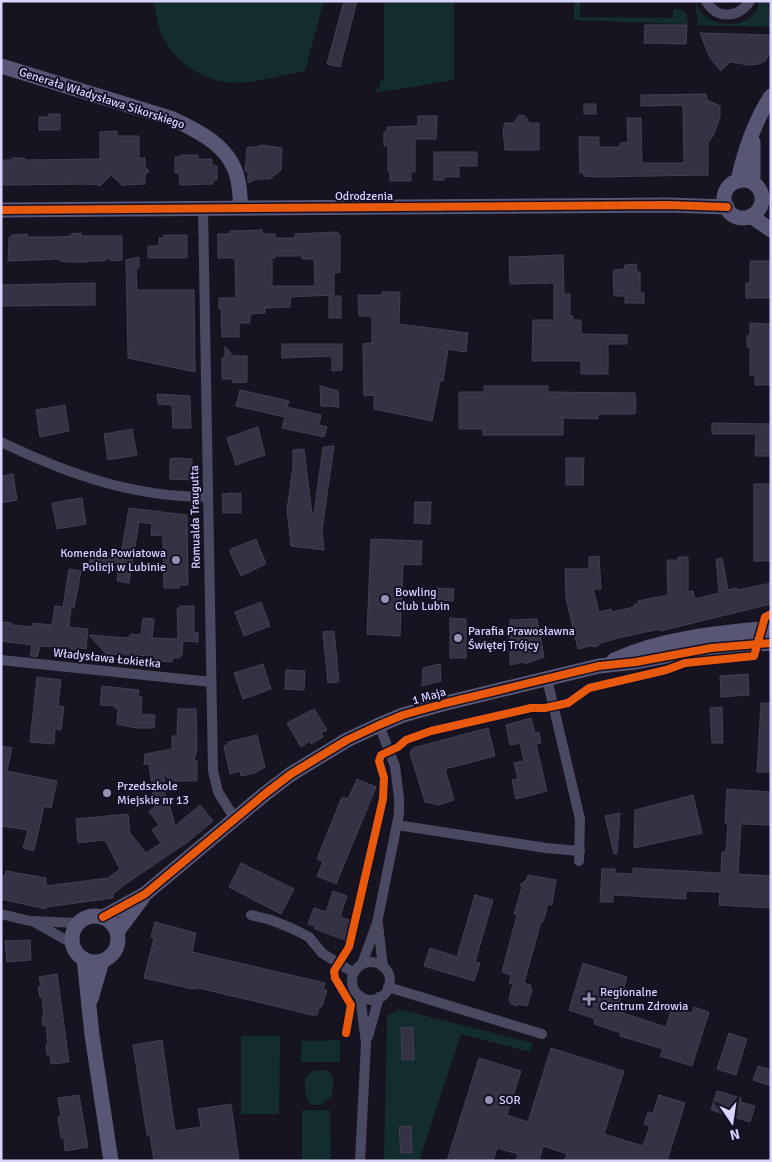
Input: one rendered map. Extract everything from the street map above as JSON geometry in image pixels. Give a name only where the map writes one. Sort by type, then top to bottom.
[{"type":"street","points":[[706,1],[719,14],[726,15],[737,13],[750,1]]},
{"type":"street","name":"Generała Władysława Sikorskiego","points":[[1,66],[172,119],[196,130],[214,142],[226,154],[233,165],[238,180],[241,208]]},
{"type":"street","points":[[745,182],[743,158],[762,110],[771,96]]},
{"type":"street","points":[[756,210],[761,192],[745,182],[732,184],[726,200],[737,216],[756,210],[771,218]]},
{"type":"street","name":"Odrodzenia","points":[[1,210],[668,205],[726,200]]},
{"type":"street","name":"Romualda Traugutta","points":[[203,209],[207,497],[214,779],[220,797],[235,819]]},
{"type":"street","points":[[756,210],[771,230]]},
{"type":"street","points":[[1,442],[56,466],[111,486],[161,495],[207,497]]},
{"type":"street","name":"1 Maja","points":[[599,666],[632,652],[677,640],[709,634],[771,628]]},
{"type":"street","name":"1 Maja","points":[[145,894],[279,783],[347,740],[379,725],[437,705],[599,666],[636,662],[711,648],[771,643]]},
{"type":"street","name":"Władysława Łokietka","points":[[1,660],[211,682]]},
{"type":"street","points":[[397,825],[579,856],[580,819],[546,679]]},
{"type":"street","points":[[360,1161],[366,1043],[360,996],[353,988],[352,978],[362,964],[377,923],[397,825],[399,798],[395,766],[379,725]]},
{"type":"street","points":[[102,917],[145,894]]},
{"type":"street","points":[[117,932],[145,894]]},
{"type":"street","points":[[1,914],[30,921],[79,923]]},
{"type":"street","points":[[89,1005],[102,961],[114,952],[117,946],[117,932],[114,926],[102,917],[90,916],[79,923],[74,929],[72,936],[73,944],[75,950],[84,959],[102,961]]},
{"type":"street","points":[[251,916],[271,920],[309,938],[322,953],[354,973]]},
{"type":"street","points":[[30,921],[73,944]]},
{"type":"street","points":[[360,996],[372,999],[379,997],[388,987],[389,976],[383,967],[377,923]]},
{"type":"street","points":[[84,959],[92,1035],[110,1161]]},
{"type":"street","points":[[362,964],[373,962],[383,967]]},
{"type":"street","points":[[388,987],[542,1034]]},
{"type":"street","points":[[366,1043],[379,997]]},
{"type":"green space","points":[[154,1],[324,1],[305,71],[237,83],[225,82],[203,75],[192,70],[183,62],[168,45],[160,31]]},
{"type":"green space","points":[[384,1],[454,1],[454,80],[376,93],[376,89],[380,88],[380,82],[384,80]]},
{"type":"green space","points":[[574,1],[580,1],[580,17],[673,18],[673,9],[682,10],[686,13],[688,24],[574,20]]},
{"type":"green space","points":[[695,1],[700,11],[707,18],[728,24],[739,23],[749,18],[756,11],[759,1],[768,1],[771,27],[698,25]]},
{"type":"green space","points":[[398,1009],[533,1043],[530,1052],[461,1034],[419,1161],[384,1161],[387,1017]]},
{"type":"green space","points":[[241,1036],[280,1036],[279,1114],[241,1114]]},
{"type":"green space","points":[[340,1040],[340,1062],[301,1062],[301,1041]]},
{"type":"green space","points":[[327,1070],[333,1078],[332,1095],[322,1105],[310,1105],[305,1092],[305,1079],[312,1071]]},
{"type":"green space","points":[[302,1110],[330,1110],[331,1160],[302,1160]]},
{"type":"building","points":[[344,1],[357,1],[340,67],[327,64]]},
{"type":"building","points":[[645,25],[687,25],[686,44],[644,43]]},
{"type":"building","points":[[700,33],[771,35],[770,52],[765,61],[759,64],[749,65],[730,62],[721,71],[710,58]]},
{"type":"building","points":[[706,94],[707,100],[720,106],[720,117],[714,134],[708,143],[708,175],[596,177],[584,176],[584,173],[580,173],[579,137],[599,137],[599,147],[620,147],[620,143],[628,142],[627,118],[641,118],[642,163],[684,163],[683,105],[641,106],[641,95]]},
{"type":"building","points":[[584,104],[596,104],[596,114],[584,114]]},
{"type":"building","points":[[49,114],[60,114],[60,130],[39,130],[39,117],[49,117]]},
{"type":"building","points":[[418,116],[437,116],[436,139],[415,139],[415,172],[411,172],[411,181],[390,181],[388,146],[384,146],[384,132],[387,132],[387,127],[418,126]]},
{"type":"building","points":[[518,116],[526,117],[529,123],[539,123],[539,150],[505,150],[503,130],[505,123],[514,123]]},
{"type":"building","points":[[117,131],[117,136],[139,136],[139,158],[145,158],[145,167],[149,171],[145,175],[145,184],[123,186],[111,175],[100,186],[85,184],[3,185],[3,160],[12,160],[12,158],[25,158],[25,160],[100,159],[100,132]]},
{"type":"building","points":[[261,145],[282,148],[281,170],[270,179],[257,179],[248,183],[248,172],[245,171],[247,147]]},
{"type":"building","points":[[434,152],[477,152],[477,166],[459,166],[459,177],[444,177],[444,180],[434,180]]},
{"type":"building","points":[[181,155],[198,155],[198,159],[212,159],[212,165],[217,166],[217,180],[213,180],[213,184],[180,185],[179,173],[175,173],[175,157],[181,157]]},
{"type":"building","points":[[262,230],[262,234],[275,234],[275,238],[295,238],[295,234],[337,232],[340,235],[340,272],[334,273],[334,295],[291,297],[290,307],[265,308],[265,313],[250,314],[250,323],[239,323],[239,337],[222,337],[219,298],[236,298],[235,258],[218,258],[218,234],[230,234],[230,231]],"holes":[[[275,256],[302,256],[302,259],[314,259],[315,286],[272,286],[272,258],[275,258]]]},
{"type":"building","points":[[81,233],[81,236],[122,236],[122,260],[111,261],[108,258],[104,261],[88,262],[68,262],[60,261],[60,259],[8,261],[9,238],[13,235],[27,234],[27,237],[59,237]]},
{"type":"building","points":[[164,235],[187,235],[187,258],[148,258],[148,246],[159,246],[159,238],[164,238]]},
{"type":"building","points":[[563,255],[564,294],[570,294],[570,316],[573,316],[573,320],[581,320],[581,334],[627,335],[627,344],[608,344],[608,374],[581,374],[581,361],[532,361],[533,320],[554,320],[554,283],[510,284],[509,257]]},
{"type":"building","points":[[139,257],[139,268],[136,268],[137,290],[194,290],[195,372],[128,358],[126,260]]},
{"type":"building","points":[[750,261],[771,261],[771,298],[746,298],[746,283],[750,283]]},
{"type":"building","points":[[636,264],[637,272],[640,272],[640,293],[644,293],[644,303],[625,303],[625,296],[614,296],[613,270],[624,269],[625,265]]},
{"type":"building","points":[[95,283],[95,305],[1,306],[1,285]]},
{"type":"building","points":[[382,292],[400,292],[399,324],[468,333],[466,352],[448,349],[443,381],[440,381],[432,421],[374,409],[374,395],[364,396],[363,344],[372,343],[372,316],[359,316],[358,295],[382,295]]},
{"type":"building","points":[[329,296],[341,296],[341,318],[329,318]]},
{"type":"building","points":[[750,323],[771,324],[771,385],[755,385],[755,375],[750,375],[750,347],[747,347],[747,336],[750,335]]},
{"type":"building","points":[[282,344],[342,344],[342,370],[332,371],[332,356],[282,358]]},
{"type":"building","points":[[225,346],[233,356],[247,356],[247,382],[233,383],[233,379],[222,379],[222,358],[225,358]]},
{"type":"building","points":[[320,386],[338,391],[339,407],[321,406]]},
{"type":"building","points":[[484,386],[548,386],[548,392],[635,393],[636,408],[635,414],[598,414],[598,419],[563,418],[563,435],[483,435],[483,429],[459,429],[459,392],[484,392]]},
{"type":"building","points":[[240,390],[289,401],[287,407],[321,415],[319,425],[327,427],[324,437],[282,428],[285,417],[236,406]]},
{"type":"building","points":[[157,394],[190,396],[191,428],[173,428],[172,405],[158,404]]},
{"type":"building","points":[[65,405],[69,431],[40,437],[36,410]]},
{"type":"building","points":[[712,423],[771,424],[771,456],[755,456],[756,434],[712,434]]},
{"type":"building","points":[[258,427],[265,455],[236,465],[227,438]]},
{"type":"building","points":[[132,429],[137,455],[108,460],[104,434]]},
{"type":"building","points":[[334,446],[322,530],[324,550],[291,546],[287,510],[293,466],[293,450],[304,449],[312,514],[314,514],[323,447]]},
{"type":"building","points":[[566,458],[584,458],[583,485],[566,485]]},
{"type":"building","points":[[170,459],[192,459],[192,480],[170,479]]},
{"type":"building","points":[[13,474],[17,500],[1,503],[1,476]]},
{"type":"building","points":[[754,484],[771,484],[771,561],[754,561]]},
{"type":"building","points":[[241,493],[241,513],[223,513],[222,494]]},
{"type":"building","points":[[82,498],[86,524],[57,529],[52,503]]},
{"type":"building","points":[[415,502],[431,502],[430,524],[414,523]]},
{"type":"building","points":[[129,508],[187,515],[188,585],[179,585],[179,588],[164,588],[163,536],[151,535],[152,524],[139,522],[129,583],[117,581],[118,571],[89,566],[91,549],[121,554]]},
{"type":"building","points":[[256,539],[266,564],[241,576],[229,550]]},
{"type":"building","name":"Bowling Club Lubin","points":[[371,539],[422,541],[421,565],[403,564],[400,636],[367,634]]},
{"type":"building","points":[[599,556],[601,589],[593,589],[599,612],[611,609],[612,612],[634,607],[634,605],[639,603],[638,601],[668,595],[667,560],[678,560],[678,557],[688,557],[688,592],[693,591],[695,599],[719,593],[716,559],[722,558],[728,590],[737,588],[738,590],[771,583],[771,604],[660,631],[660,629],[618,638],[601,643],[596,647],[590,646],[578,649],[566,598],[565,569],[589,569],[589,557]]},
{"type":"building","points":[[69,569],[81,571],[74,608],[71,608],[69,627],[88,629],[86,649],[40,646],[37,657],[30,656],[32,645],[1,641],[1,622],[32,627],[33,623],[52,625],[55,606],[63,607]]},
{"type":"building","points":[[437,588],[454,589],[453,601],[437,600]]},
{"type":"building","points":[[261,602],[270,626],[244,636],[235,612]]},
{"type":"building","points":[[180,606],[194,606],[194,632],[198,633],[198,642],[183,641],[182,655],[179,658],[173,658],[172,662],[156,661],[154,656],[106,654],[89,635],[128,638],[131,634],[141,635],[143,618],[154,619],[152,638],[178,639],[177,608],[180,608]]},
{"type":"building","name":"Parafia Prawosławna Świętej Trójcy","points":[[450,618],[466,619],[466,658],[450,658]]},
{"type":"building","points":[[537,619],[544,657],[525,664],[524,662],[510,665],[510,620]]},
{"type":"building","points":[[334,631],[339,682],[328,683],[323,632]]},
{"type":"building","points":[[263,664],[271,689],[243,699],[234,673]]},
{"type":"building","points":[[440,664],[441,681],[422,686],[423,668]]},
{"type":"building","points":[[286,670],[305,671],[304,690],[285,689]]},
{"type":"building","points":[[748,674],[749,695],[721,697],[720,676]]},
{"type":"building","points":[[37,677],[61,680],[58,706],[64,707],[61,730],[55,729],[54,744],[30,742]]},
{"type":"building","points":[[102,686],[139,690],[138,697],[142,697],[141,714],[155,715],[154,728],[136,728],[117,724],[118,708],[100,705]]},
{"type":"building","points":[[761,703],[771,703],[771,772],[757,772]]},
{"type":"building","points":[[722,707],[723,743],[712,743],[710,708]]},
{"type":"building","points":[[178,709],[196,709],[197,747],[194,761],[197,761],[197,781],[170,781],[163,773],[165,782],[162,782],[167,802],[169,802],[175,826],[200,805],[213,821],[189,841],[124,885],[113,894],[113,898],[46,907],[46,909],[1,899],[1,876],[5,876],[6,871],[46,878],[46,886],[108,878],[120,869],[105,840],[78,843],[76,819],[128,814],[130,833],[146,853],[161,843],[152,830],[159,825],[149,811],[155,807],[149,764],[144,764],[145,754],[172,749],[172,736],[177,736]]},
{"type":"building","points":[[314,709],[327,730],[321,733],[323,737],[311,744],[310,741],[301,747],[287,723]]},
{"type":"building","points":[[531,718],[535,733],[539,732],[541,743],[536,744],[547,791],[516,799],[512,780],[518,779],[514,763],[524,761],[520,743],[510,745],[506,725]]},
{"type":"building","points":[[488,728],[495,756],[445,769],[454,800],[439,805],[425,802],[410,753],[413,748]]},
{"type":"building","points":[[257,735],[265,767],[255,773],[241,776],[240,771],[230,774],[224,746],[228,745],[228,742]]},
{"type":"building","points":[[1,746],[12,748],[7,771],[57,781],[51,808],[44,806],[34,851],[23,848],[28,830],[1,826]]},
{"type":"building","points":[[357,779],[376,787],[336,884],[317,876],[323,862],[317,859],[342,797],[348,799]]},
{"type":"building","points":[[727,789],[771,792],[771,825],[741,824],[738,874],[771,876],[771,908],[719,905],[720,892],[686,891],[686,899],[613,895],[613,902],[600,902],[602,869],[615,869],[615,873],[633,874],[633,868],[721,873],[722,852],[726,852],[728,823],[725,823]]},
{"type":"building","points":[[693,795],[702,833],[634,848],[635,810]]},
{"type":"building","points":[[620,813],[617,854],[614,854],[605,816]]},
{"type":"building","points":[[241,863],[294,889],[281,914],[229,887]]},
{"type":"building","points":[[528,875],[556,880],[552,905],[548,904],[543,922],[541,922],[524,983],[531,985],[530,989],[532,990],[527,1006],[518,1004],[516,1006],[511,1004],[509,999],[513,984],[509,983],[511,975],[502,972],[517,915],[514,914],[522,887],[520,885],[527,879]]},
{"type":"building","points":[[333,891],[347,896],[340,917],[352,921],[345,940],[315,929],[315,926],[308,924],[314,908],[326,912]]},
{"type":"building","points":[[475,895],[493,900],[475,962],[480,963],[474,981],[424,966],[430,948],[457,957]]},
{"type":"building","points":[[155,922],[196,933],[192,952],[325,983],[323,990],[327,990],[322,1006],[319,1008],[317,1015],[312,1015],[199,988],[192,989],[144,978],[154,938],[151,937]]},
{"type":"building","points":[[30,940],[31,960],[7,962],[5,941]]},
{"type":"building","points":[[583,963],[627,977],[617,1011],[666,1027],[672,1007],[692,1013],[694,1007],[709,1012],[692,1066],[660,1056],[663,1049],[620,1036],[621,1033],[594,1024],[595,1019],[569,1010]]},
{"type":"building","points":[[57,974],[69,1062],[51,1064],[50,1055],[47,1055],[46,1025],[43,1026],[42,997],[40,997],[38,987],[41,986],[39,977]]},
{"type":"building","points":[[413,1027],[414,1060],[402,1060],[401,1028]]},
{"type":"building","points":[[729,1033],[747,1039],[736,1075],[717,1069]]},
{"type":"building","points":[[162,1040],[175,1131],[201,1127],[198,1109],[231,1104],[239,1161],[154,1161],[150,1135],[147,1135],[133,1045]]},
{"type":"building","points":[[551,1048],[624,1071],[604,1134],[643,1146],[650,1126],[644,1124],[648,1112],[653,1113],[659,1095],[685,1103],[667,1161],[564,1161],[567,1154],[543,1146],[539,1161],[516,1161],[518,1154],[497,1148],[493,1161],[447,1161],[479,1058],[521,1071],[507,1115],[528,1122]]},
{"type":"building","points":[[758,1066],[771,1070],[771,1086],[753,1080]]},
{"type":"building","points":[[717,1091],[741,1098],[740,1102],[755,1106],[750,1122],[711,1110]]},
{"type":"building","points":[[79,1095],[88,1147],[65,1151],[64,1138],[61,1138],[58,1117],[61,1117],[58,1098]]},
{"type":"building","points":[[411,1126],[412,1153],[401,1153],[399,1127]]},
{"type":"cycle path","points":[[1,210],[668,205],[727,207]]},
{"type":"cycle path","points":[[346,1033],[351,1005],[335,978],[334,971],[349,947],[383,799],[384,778],[379,761],[381,755],[398,747],[406,740],[431,731],[531,708],[545,708],[568,703],[589,688],[666,670],[685,663],[754,656],[765,617],[771,614]]},
{"type":"cycle path","points":[[103,917],[145,894],[291,774],[347,740],[403,715],[599,666],[636,662],[711,648],[771,643]]},
{"type":"place","name":"Komenda Powiatowa Policji w Lubinie","points":[[176,560]]},
{"type":"place","name":"Bowling Club Lubin","points":[[385,599]]},
{"type":"place","name":"Parafia Prawosławna Świętej Trójcy","points":[[458,638]]},
{"type":"place","name":"Przedszkole Miejskie nr 13","points":[[107,793]]},
{"type":"place","name":"Regionalne Centrum Zdrowia","points":[[589,999]]},
{"type":"place","name":"SOR","points":[[489,1100]]}]
